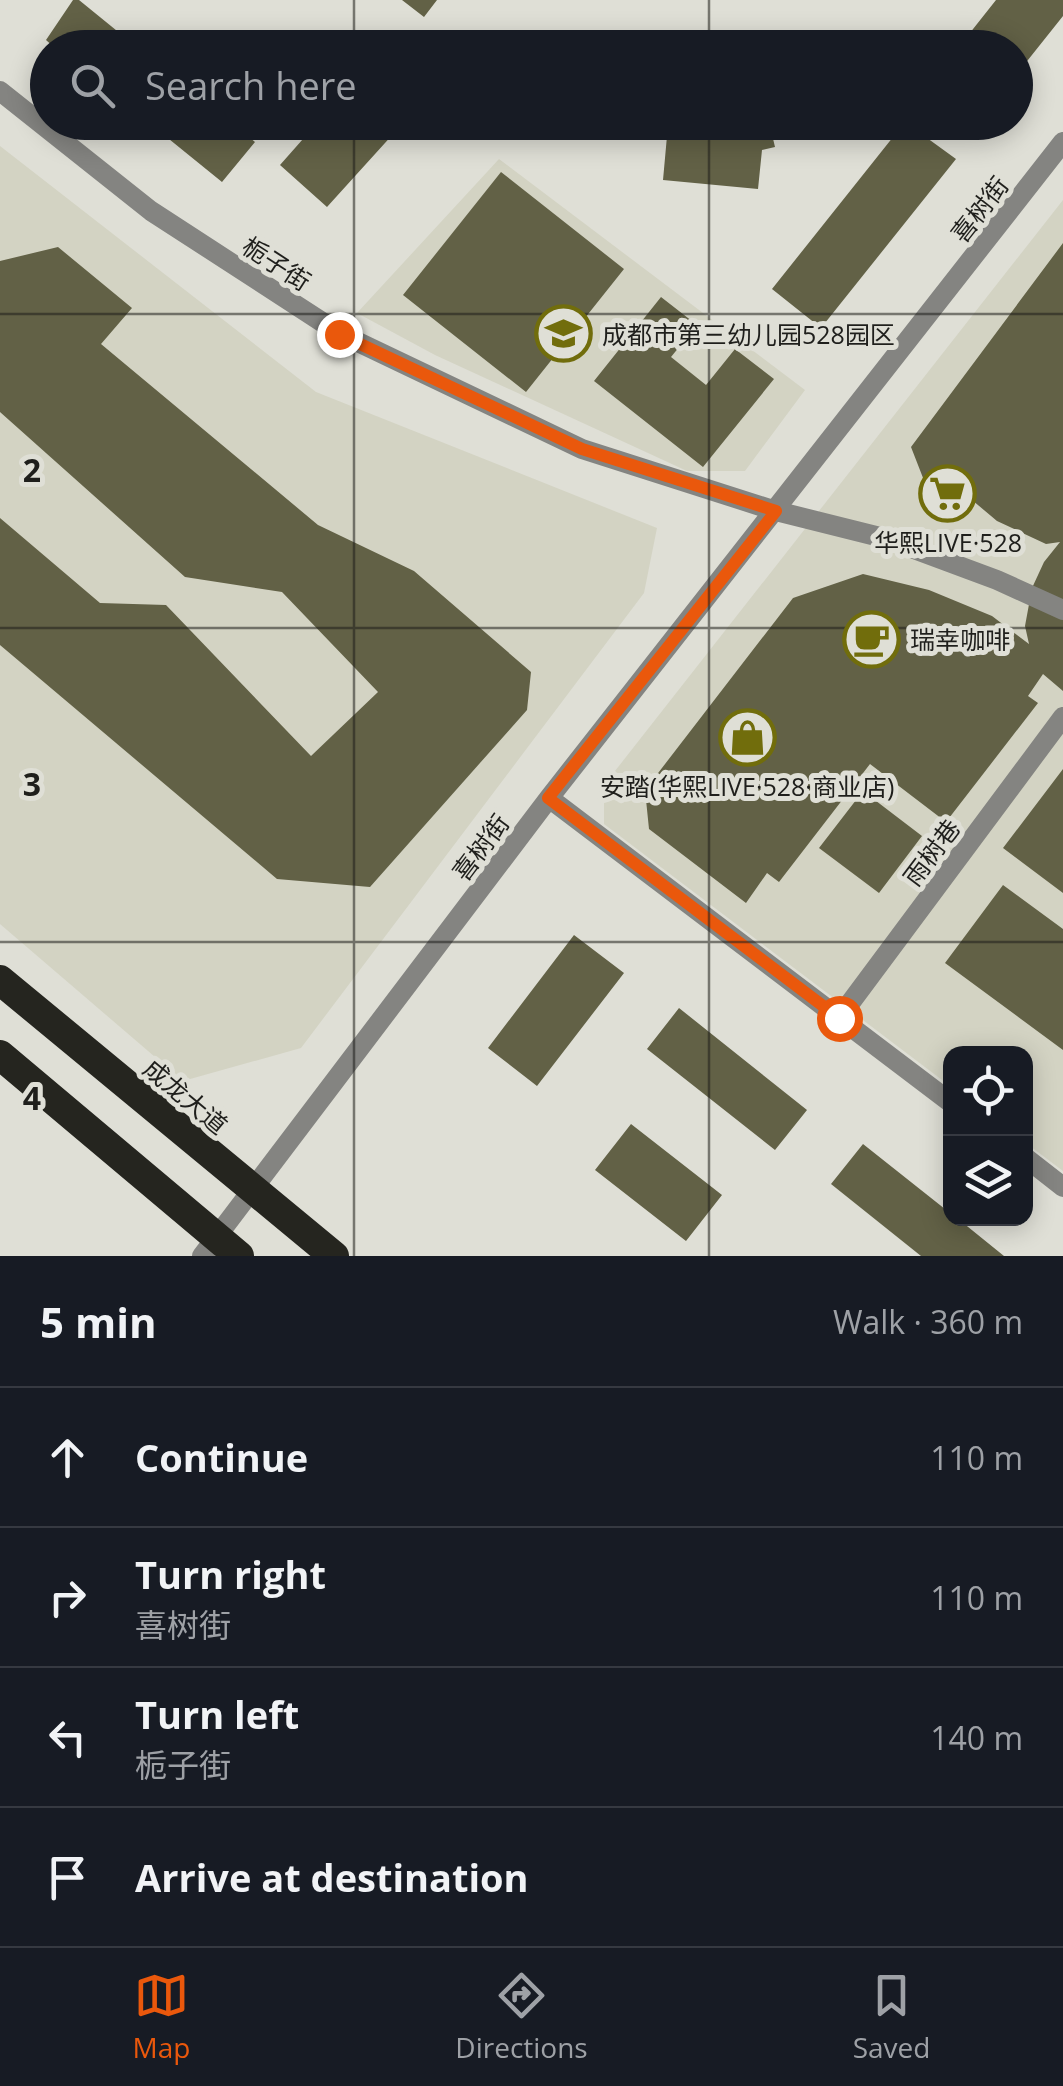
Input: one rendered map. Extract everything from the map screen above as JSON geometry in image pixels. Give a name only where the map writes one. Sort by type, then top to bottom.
[{"type":"highway","name":"成龙大道","points":[[0,980],[334,1256]]},
{"type":"highway","points":[[0,1056],[219,1250]]},
{"type":"street","name":"栀子街","points":[[0,91],[30,115]]},
{"type":"street","name":"栀子街","points":[[61,140],[150,211],[339,334],[582,449],[776,511],[884,538],[997,580],[1063,610]]},
{"type":"street","name":"喜树街","points":[[219,1250],[253,1191],[548,798],[1063,142]]},
{"type":"street","name":"雨树巷","points":[[839,1018],[1063,717]]},
{"type":"street","points":[[548,798],[943,1097]]},
{"type":"street","points":[[1033,1163],[1063,1187]]},
{"type":"shaded area","points":[[0,146],[316,392],[657,528],[644,593],[301,1048],[183,1081],[0,924]]},
{"type":"shaded area","name":"成都市第三幼儿园528园区","points":[[499,159],[805,390],[745,471],[687,471],[435,355],[357,313]]},
{"type":"shaded area","name":"华熙LIVE·528","points":[[1063,200],[1063,1171],[1033,1148],[1033,1046],[943,1046],[943,1081],[604,824],[604,785]]},
{"type":"building","points":[[73,0],[79,0],[116,30],[53,30]]},
{"type":"building","points":[[402,0],[437,0],[424,17]]},
{"type":"building","points":[[996,0],[1063,0],[1063,16],[1033,54],[1033,30],[972,30]]},
{"type":"building","points":[[170,140],[253,140],[255,142],[222,182]]},
{"type":"building","points":[[302,140],[388,140],[327,207],[280,165]]},
{"type":"building","points":[[667,140],[773,140],[775,147],[762,150],[758,189],[663,180]]},
{"type":"building","points":[[891,140],[930,140],[956,159],[821,328],[772,289]]},
{"type":"building","points":[[501,172],[624,269],[526,392],[403,295]]},
{"type":"building","points":[[1063,243],[1063,691],[1043,674],[1028,696],[1038,703],[946,822],[870,764],[779,882],[767,873],[746,903],[649,829],[645,790],[793,598],[863,574],[929,590],[992,616],[1029,644],[1025,626],[1032,588],[1044,562],[1060,542],[1046,544],[997,521],[972,500],[941,494],[925,483],[911,447]]},
{"type":"building","points":[[58,247],[132,308],[101,344],[318,525],[414,571],[531,672],[527,710],[370,887],[277,879],[0,645],[0,518],[100,603],[166,605],[311,756],[378,692],[282,592],[185,577],[0,412],[0,261]]},
{"type":"building","points":[[661,297],[697,325],[671,357],[706,385],[735,349],[774,379],[703,467],[594,381]]},
{"type":"building","points":[[1063,769],[1063,893],[1003,848]]},
{"type":"building","points":[[863,791],[922,836],[879,893],[819,848]]},
{"type":"building","points":[[1003,885],[1063,929],[1063,1050],[945,963]]},
{"type":"building","points":[[574,935],[624,973],[537,1086],[488,1048]]},
{"type":"building","points":[[679,1008],[807,1110],[775,1150],[647,1049]]},
{"type":"building","points":[[631,1124],[722,1195],[686,1241],[595,1170]]},
{"type":"building","points":[[863,1144],[943,1207],[943,1226],[967,1226],[1004,1256],[921,1256],[831,1184]]},
{"type":"place","name":"成都市第三幼儿园528园区","points":[[563,334]]},
{"type":"place","name":"华熙LIVE·528","points":[[948,493]]},
{"type":"place","name":"瑞幸咖啡","points":[[871,639]]},
{"type":"place","name":"安踏(华熙LIVE·528·商业店)","points":[[747,737]]},
{"type":"route","points":[[339,334],[582,449],[776,511],[548,798],[839,1018]]}]
